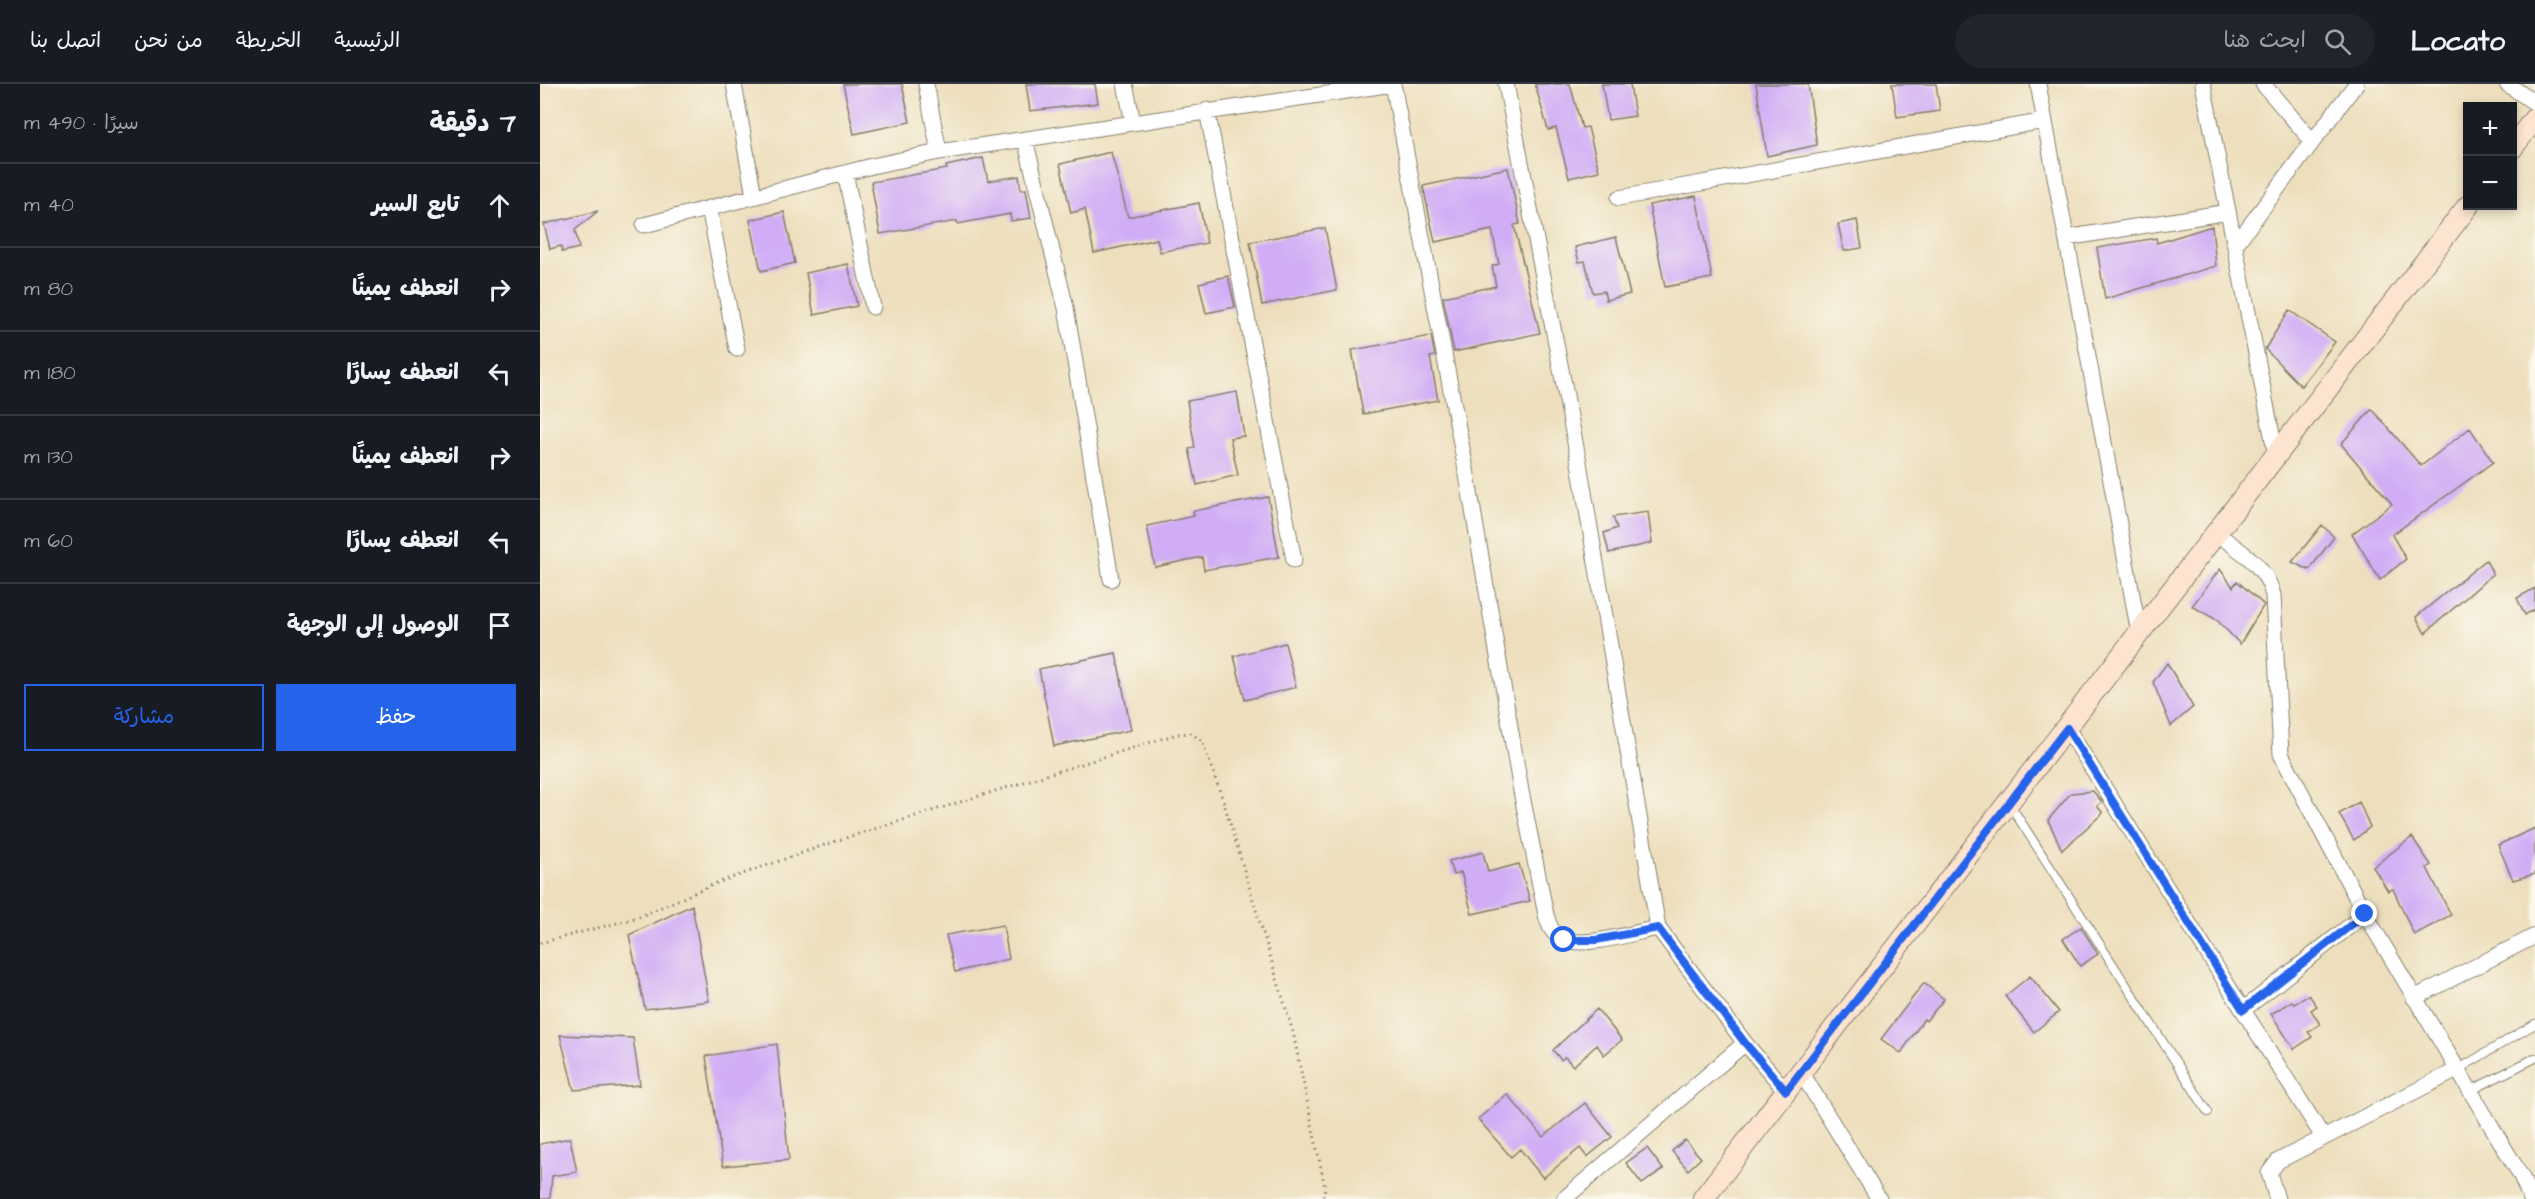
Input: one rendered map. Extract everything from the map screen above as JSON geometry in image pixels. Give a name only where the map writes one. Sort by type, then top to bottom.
[{"type":"main road","points":[[2517,141],[2535,118]]},
{"type":"main road","points":[[1712,1195],[1786,1091],[2465,210]]},
{"type":"street","points":[[734,84],[754,196]]},
{"type":"street","points":[[926,84],[939,152]]},
{"type":"street","points":[[1125,84],[1133,122]]},
{"type":"street","points":[[644,225],[845,173],[939,152],[1208,110],[1317,90],[1393,84],[1467,475],[1519,780],[1551,931],[1564,940],[1596,940],[1658,928]]},
{"type":"street","points":[[1506,84],[1579,463],[1658,928],[1745,1043],[1786,1091]]},
{"type":"street","points":[[2038,84],[2139,633]]},
{"type":"street","points":[[2203,84],[2276,455]]},
{"type":"street","points":[[2263,84],[2312,141]]},
{"type":"street","points":[[2235,245],[2356,84]]},
{"type":"street","points":[[2507,84],[2535,103]]},
{"type":"street","points":[[1208,110],[1294,560]]},
{"type":"street","points":[[1619,198],[2044,121]]},
{"type":"street","points":[[1026,139],[1066,308],[1111,579]]},
{"type":"street","points":[[845,173],[873,307]]},
{"type":"street","points":[[709,208],[737,349]]},
{"type":"street","points":[[2066,238],[2228,212]]},
{"type":"street","points":[[2216,533],[2261,568],[2269,580],[2273,595],[2282,754],[2365,914],[2469,1092],[2528,1173],[2531,1199]]},
{"type":"street","points":[[2067,728],[2324,1137]]},
{"type":"street","points":[[2243,1010],[2365,914]]},
{"type":"street","points":[[2414,998],[2535,936]]},
{"type":"street","points":[[1564,1199],[1745,1043]]},
{"type":"street","points":[[2277,1199],[2269,1173],[2278,1161],[2457,1070]]},
{"type":"street","points":[[1801,1072],[1879,1199]]},
{"type":"lane","points":[[2009,804],[2208,1112]]},
{"type":"lane","points":[[2457,1070],[2535,1024]]},
{"type":"lane","points":[[2469,1092],[2535,1058]]},
{"type":"path","points":[[540,943],[636,918],[717,883],[836,841],[1177,734],[1191,733],[1202,741],[1223,800],[1293,1032],[1325,1188],[1322,1199]]},
{"type":"building","points":[[843,84],[902,84],[910,122],[854,134]]},
{"type":"building","points":[[1026,84],[1095,84],[1098,103],[1030,111]]},
{"type":"building","points":[[1535,84],[1570,84],[1582,128],[1588,127],[1599,171],[1569,178],[1556,128],[1548,130]]},
{"type":"building","points":[[1602,84],[1630,84],[1635,116],[1608,120]]},
{"type":"building","points":[[1756,84],[1808,84],[1817,145],[1767,156]]},
{"type":"building","points":[[1892,84],[1936,84],[1940,111],[1897,117]]},
{"type":"building","points":[[1111,152],[1128,217],[1199,203],[1207,243],[1160,252],[1157,239],[1094,253],[1085,209],[1071,213],[1060,164]]},
{"type":"building","points":[[983,158],[988,181],[1019,176],[1021,190],[1026,189],[1031,218],[1011,221],[1010,214],[958,224],[957,221],[880,234],[871,182],[947,169],[946,166]]},
{"type":"building","points":[[1508,168],[1520,224],[1514,225],[1540,333],[1454,352],[1443,297],[1496,286],[1492,266],[1499,264],[1492,230],[1435,242],[1423,186]]},
{"type":"building","points":[[1696,196],[1712,278],[1665,287],[1649,205]]},
{"type":"building","points":[[598,211],[575,230],[579,248],[562,252],[561,246],[550,249],[544,224]]},
{"type":"building","points":[[784,212],[795,263],[761,271],[750,220]]},
{"type":"building","points":[[1857,220],[1862,248],[1844,251],[1838,224]]},
{"type":"building","points":[[2212,226],[2216,266],[2105,299],[2097,248],[2156,238],[2157,243]]},
{"type":"building","points":[[1325,228],[1337,290],[1262,305],[1250,242]]},
{"type":"building","points":[[1616,237],[1630,294],[1606,300],[1604,291],[1593,293],[1585,261],[1579,262],[1575,247]]},
{"type":"building","points":[[848,264],[857,306],[814,315],[806,273]]},
{"type":"building","points":[[1228,276],[1235,307],[1206,313],[1199,283]]},
{"type":"building","points":[[2289,310],[2335,342],[2301,386],[2265,349]]},
{"type":"building","points":[[1431,336],[1435,356],[1430,357],[1438,400],[1363,414],[1352,350]]},
{"type":"building","points":[[1237,392],[1244,436],[1230,438],[1238,475],[1197,485],[1189,449],[1195,448],[1187,401]]},
{"type":"building","points":[[2372,409],[2421,466],[2470,428],[2493,462],[2392,535],[2406,559],[2380,580],[2352,534],[2392,504],[2341,444]]},
{"type":"building","points":[[1268,497],[1279,557],[1204,570],[1202,557],[1155,567],[1147,526],[1194,516],[1193,511]]},
{"type":"building","points":[[1648,512],[1652,543],[1609,553],[1604,533],[1617,528],[1613,517]]},
{"type":"building","points":[[2322,525],[2334,537],[2309,570],[2292,562]]},
{"type":"building","points":[[2486,560],[2493,574],[2425,633],[2416,617]]},
{"type":"building","points":[[2220,569],[2233,587],[2237,581],[2264,605],[2240,644],[2217,620],[2192,606]]},
{"type":"building","points":[[2535,588],[2535,609],[2525,615],[2517,598]]},
{"type":"building","points":[[1285,643],[1296,687],[1245,700],[1234,656]]},
{"type":"building","points":[[1116,653],[1131,730],[1054,746],[1039,669]]},
{"type":"building","points":[[2167,663],[2193,707],[2171,726],[2153,682]]},
{"type":"building","points":[[2093,791],[2102,802],[2097,806],[2103,813],[2062,850],[2048,820],[2071,793]]},
{"type":"building","points":[[2359,802],[2370,827],[2354,840],[2339,814]]},
{"type":"building","points":[[2535,828],[2535,874],[2513,880],[2498,845]]},
{"type":"building","points":[[2412,837],[2431,865],[2427,868],[2451,915],[2414,935],[2393,889],[2388,891],[2373,867]]},
{"type":"building","points":[[1483,852],[1488,872],[1519,864],[1530,901],[1472,914],[1461,872],[1453,875],[1449,861]]},
{"type":"building","points":[[692,905],[709,1001],[645,1009],[629,935]]},
{"type":"building","points":[[1003,925],[1009,959],[955,972],[946,935]]},
{"type":"building","points":[[2081,927],[2098,954],[2080,966],[2063,939]]},
{"type":"building","points":[[2030,976],[2059,1012],[2034,1032],[2005,996]]},
{"type":"building","points":[[1924,983],[1944,999],[1926,1021],[1924,1019],[1901,1053],[1881,1039]]},
{"type":"building","points":[[2309,995],[2317,1006],[2311,1010],[2320,1024],[2308,1032],[2312,1037],[2294,1049],[2271,1014],[2292,1001],[2294,1004]]},
{"type":"building","points":[[1597,1009],[1622,1040],[1604,1055],[1597,1045],[1573,1066],[1565,1057],[1561,1060],[1553,1050]]},
{"type":"building","points":[[560,1035],[633,1038],[640,1085],[574,1090]]},
{"type":"building","points":[[777,1044],[789,1160],[723,1166],[706,1056]]},
{"type":"building","points":[[1507,1094],[1543,1137],[1585,1103],[1612,1137],[1587,1157],[1580,1148],[1543,1178],[1520,1149],[1511,1157],[1478,1119]]},
{"type":"building","points":[[570,1138],[577,1172],[552,1176],[550,1199],[540,1199],[540,1144]]},
{"type":"building","points":[[1685,1140],[1701,1158],[1688,1170],[1672,1151]]},
{"type":"building","points":[[1647,1148],[1663,1169],[1642,1184],[1626,1163]]},
{"type":"route","points":[[1564,940],[1596,940],[1658,928],[1745,1043],[1786,1091],[2067,728],[2243,1010],[2365,914]]}]
